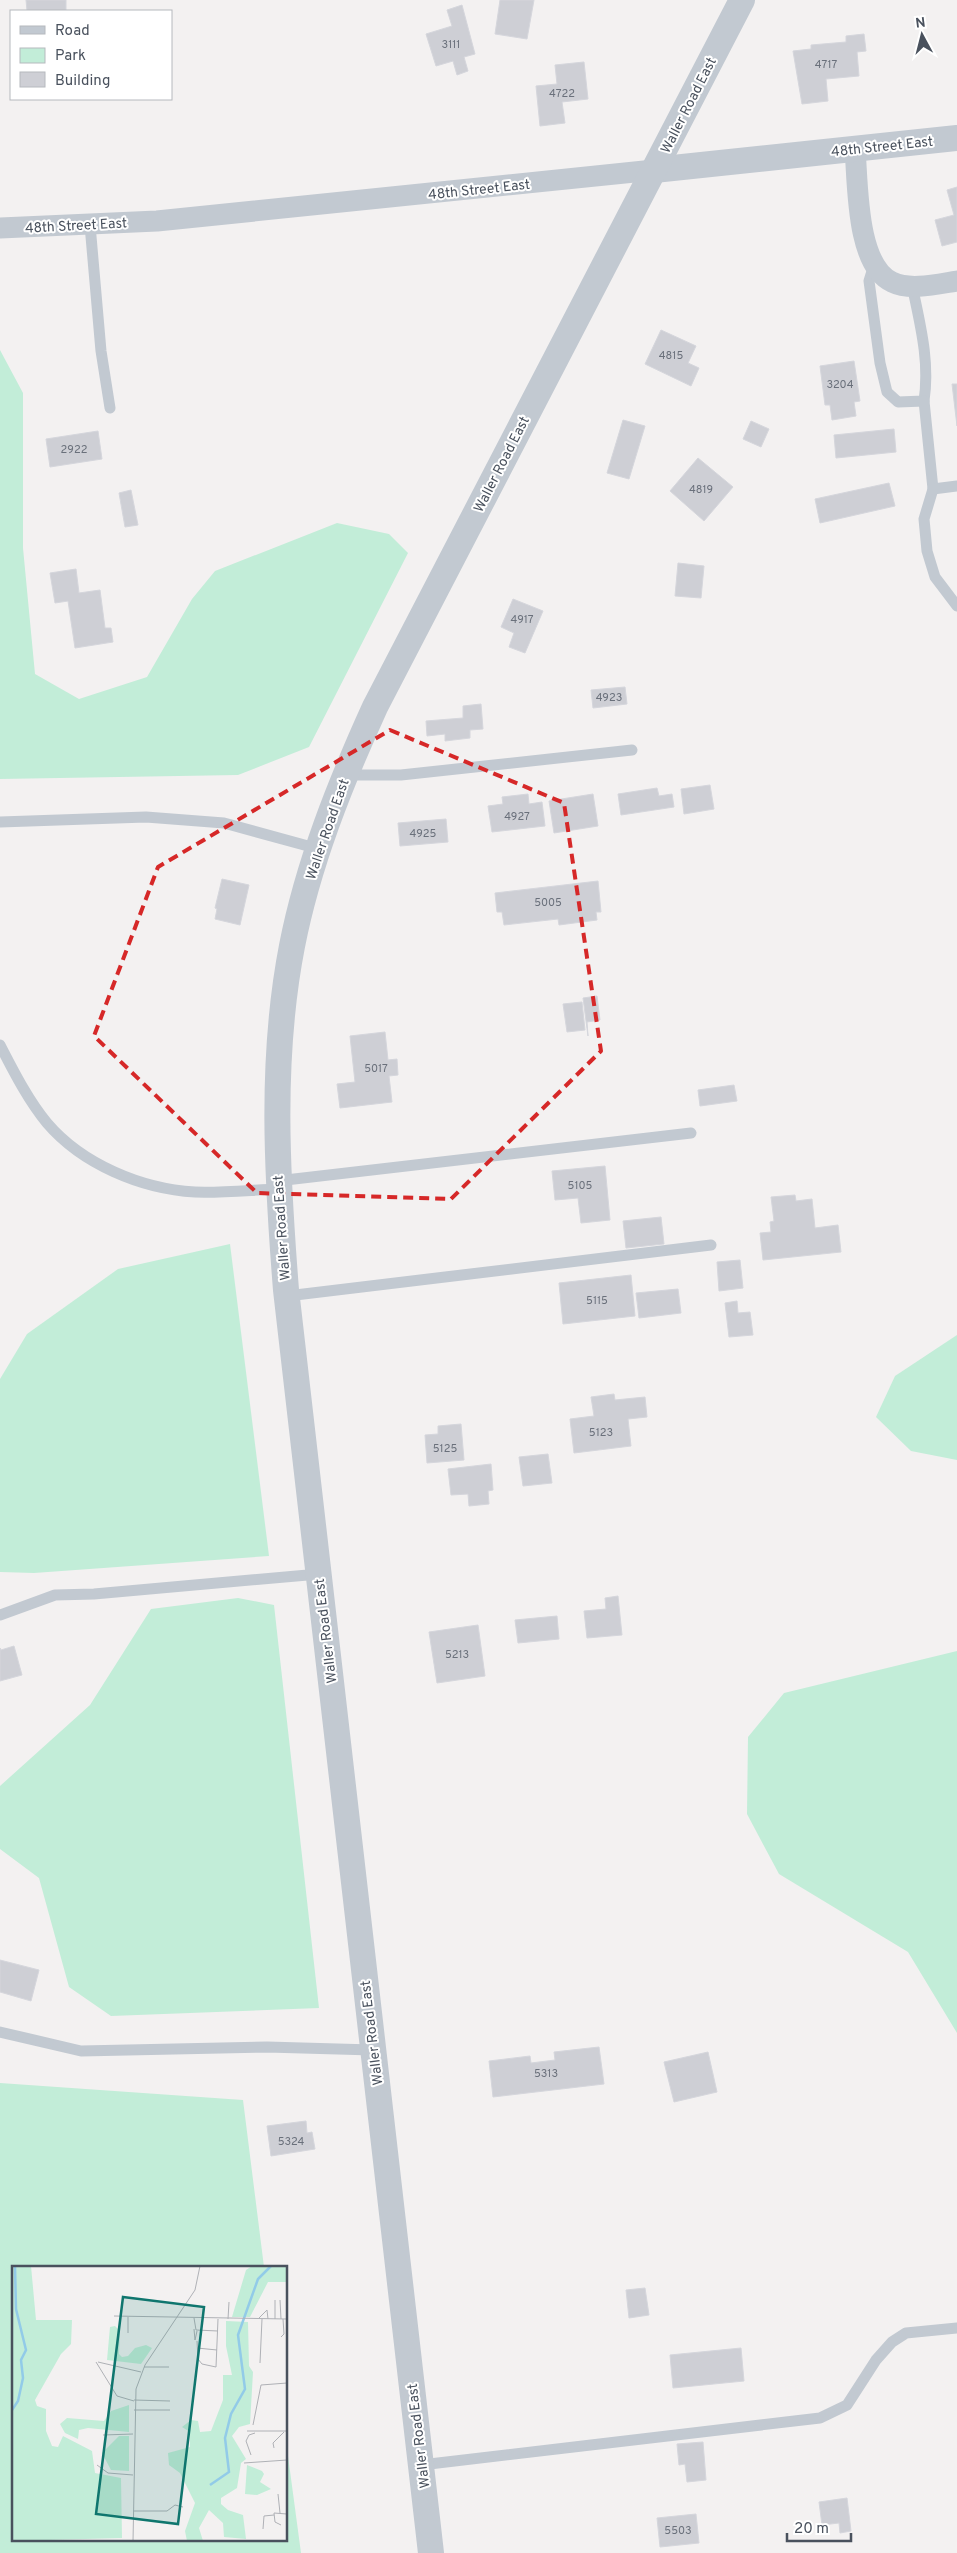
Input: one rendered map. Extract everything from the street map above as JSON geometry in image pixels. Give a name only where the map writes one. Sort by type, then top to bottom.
[{"type":"street","name":"Waller Road East","points":[[431,2553],[287,1296],[278,1185],[280,1042],[292,947],[318,849],[345,775],[375,707],[742,0]]},
{"type":"street","name":"48th Street East","points":[[0,228],[90,224],[258,212],[957,138]]},
{"type":"street","points":[[855,149],[864,236],[878,271],[893,283],[912,285],[957,282]]},
{"type":"lane","points":[[90,224],[101,351],[110,408]]},
{"type":"lane","points":[[878,271],[869,281],[874,324],[887,392],[898,402],[924,401]]},
{"type":"lane","points":[[912,285],[927,358],[924,401],[933,489],[924,519],[927,551],[935,577],[957,606]]},
{"type":"lane","points":[[933,489],[957,486]]},
{"type":"lane","points":[[345,775],[401,775],[632,750]]},
{"type":"lane","points":[[0,822],[146,817],[214,823],[318,849]]},
{"type":"lane","points":[[0,1045],[24,1090],[47,1123],[74,1149],[106,1169],[152,1185],[194,1192],[278,1185],[691,1133]]},
{"type":"lane","points":[[287,1296],[711,1245]]},
{"type":"lane","points":[[0,1615],[55,1595],[94,1594],[319,1574]]},
{"type":"lane","points":[[0,2032],[81,2051],[267,2047],[373,2050]]},
{"type":"lane","points":[[421,2465],[820,2418],[847,2405],[876,2360],[892,2342],[906,2333],[957,2328]]},
{"type":"highlighted area","points":[[390,730],[564,803],[601,1051],[451,1199],[257,1193],[94,1036],[158,867]]},
{"type":"green space","points":[[0,350],[23,393],[23,548],[35,674],[79,699],[147,677],[192,599],[215,571],[337,523],[389,534],[408,553],[309,747],[238,775],[0,779]]},
{"type":"green space","points":[[230,1244],[269,1556],[34,1573],[0,1572],[0,1379],[27,1334],[118,1269]]},
{"type":"green space","points":[[957,1335],[957,1460],[911,1451],[876,1417],[895,1376]]},
{"type":"green space","points":[[238,1598],[274,1605],[319,2008],[111,2016],[69,1987],[39,1878],[0,1849],[0,1786],[90,1705],[151,1609]]},
{"type":"green space","points":[[957,1651],[957,2033],[908,1952],[779,1874],[747,1814],[748,1737],[784,1693]]},
{"type":"green space","points":[[0,2083],[243,2100],[264,2266],[12,2266],[12,2540],[288,2540],[288,2456],[301,2553],[0,2553]]},
{"type":"building","points":[[26,0],[66,0],[66,10],[27,10]]},
{"type":"building","points":[[500,0],[534,0],[527,39],[495,34]]},
{"type":"building","points":[[462,5],[475,54],[464,57],[468,71],[457,75],[453,61],[436,66],[426,34],[452,26],[447,10]]},
{"type":"building","points":[[864,34],[866,51],[857,52],[859,76],[826,79],[828,101],[802,104],[793,51],[811,49],[811,45],[846,42],[846,36]]},
{"type":"building","points":[[584,62],[588,99],[562,102],[565,123],[540,126],[536,86],[557,84],[555,65]]},
{"type":"building","points":[[957,187],[957,242],[942,246],[935,220],[954,215],[947,190]]},
{"type":"building","points":[[661,330],[696,346],[688,363],[699,368],[691,386],[645,364]]},
{"type":"building","points":[[854,361],[860,401],[854,402],[856,416],[832,420],[830,405],[825,405],[820,366]]},
{"type":"building","points":[[952,384],[957,384],[957,426]]},
{"type":"building","points":[[623,420],[645,426],[629,479],[607,473]]},
{"type":"building","points":[[751,421],[769,429],[761,447],[743,439]]},
{"type":"building","points":[[894,429],[896,452],[836,458],[834,435]]},
{"type":"building","points":[[98,431],[102,459],[50,467],[46,439]]},
{"type":"building","points":[[698,458],[733,487],[704,521],[670,491]]},
{"type":"building","points":[[889,483],[895,506],[820,523],[815,499]]},
{"type":"building","points":[[131,490],[138,525],[125,527],[119,493]]},
{"type":"building","points":[[678,563],[704,566],[701,598],[675,596]]},
{"type":"building","points":[[76,569],[79,593],[100,590],[105,628],[111,628],[113,642],[75,648],[68,601],[55,603],[50,573]]},
{"type":"building","points":[[513,599],[543,611],[525,653],[509,647],[514,633],[501,627]]},
{"type":"building","points":[[625,687],[627,704],[593,708],[591,690]]},
{"type":"building","points":[[481,704],[483,729],[470,730],[470,738],[445,741],[445,734],[427,736],[426,721],[463,718],[463,706]]},
{"type":"building","points":[[710,785],[714,809],[684,814],[681,789]]},
{"type":"building","points":[[657,788],[659,796],[672,794],[674,807],[621,815],[618,794]]},
{"type":"building","points":[[528,794],[529,804],[542,802],[545,826],[492,832],[488,806],[503,804],[502,797]]},
{"type":"building","points":[[593,794],[598,826],[554,833],[549,801]]},
{"type":"building","points":[[446,819],[448,842],[400,846],[398,823]]},
{"type":"building","points":[[222,879],[249,885],[240,925],[215,919],[217,909],[215,908]]},
{"type":"building","points":[[598,881],[601,912],[596,912],[597,920],[559,925],[558,919],[504,925],[502,912],[497,912],[495,893]]},
{"type":"building","points":[[597,996],[600,1020],[587,1022],[588,1036],[583,998]]},
{"type":"building","points":[[582,1002],[585,1030],[567,1032],[563,1004]]},
{"type":"building","points":[[385,1032],[388,1060],[397,1059],[398,1075],[389,1076],[392,1102],[340,1108],[337,1084],[355,1082],[350,1036]]},
{"type":"building","points":[[734,1085],[737,1101],[700,1106],[698,1090]]},
{"type":"building","points":[[605,1166],[610,1220],[581,1223],[578,1198],[555,1200],[552,1171]]},
{"type":"building","points":[[795,1195],[796,1201],[812,1199],[815,1228],[838,1225],[841,1252],[763,1260],[760,1233],[771,1232],[770,1222],[774,1221],[771,1197]]},
{"type":"building","points":[[661,1217],[664,1244],[626,1248],[623,1221]]},
{"type":"building","points":[[740,1260],[743,1288],[719,1291],[717,1262]]},
{"type":"building","points":[[631,1275],[635,1316],[563,1324],[559,1283]]},
{"type":"building","points":[[678,1289],[681,1313],[639,1318],[636,1293]]},
{"type":"building","points":[[737,1301],[738,1313],[750,1312],[753,1335],[729,1337],[725,1303]]},
{"type":"building","points":[[614,1394],[615,1400],[645,1397],[647,1417],[628,1419],[631,1446],[574,1453],[570,1419],[594,1416],[591,1397]]},
{"type":"building","points":[[461,1424],[464,1460],[427,1463],[425,1435],[438,1434],[438,1426]]},
{"type":"building","points":[[548,1454],[552,1483],[523,1486],[519,1457]]},
{"type":"building","points":[[491,1464],[493,1490],[488,1491],[489,1504],[469,1506],[468,1494],[451,1495],[448,1469]]},
{"type":"building","points":[[618,1596],[622,1635],[587,1638],[584,1611],[606,1609],[605,1598]]},
{"type":"building","points":[[557,1616],[559,1639],[518,1643],[515,1620]]},
{"type":"building","points":[[478,1625],[485,1676],[437,1683],[429,1632]]},
{"type":"building","points":[[14,1646],[22,1675],[0,1681],[0,1648],[1,1650]]},
{"type":"building","points":[[0,1960],[39,1970],[31,2001],[0,1992]]},
{"type":"building","points":[[599,2047],[604,2084],[493,2097],[489,2061],[530,2056],[531,2063],[555,2060],[554,2052]]},
{"type":"building","points":[[708,2052],[717,2092],[674,2102],[664,2062]]},
{"type":"building","points":[[306,2121],[307,2133],[312,2132],[315,2149],[271,2156],[267,2126]]},
{"type":"building","points":[[645,2288],[649,2315],[629,2318],[626,2290]]},
{"type":"building","points":[[741,2348],[744,2381],[673,2388],[670,2355]]},
{"type":"building","points":[[703,2442],[706,2480],[687,2482],[685,2464],[679,2465],[677,2444]]},
{"type":"building","points":[[847,2498],[851,2531],[840,2533],[839,2523],[822,2525],[819,2502]]},
{"type":"building","points":[[696,2514],[699,2543],[660,2547],[657,2518]]}]
